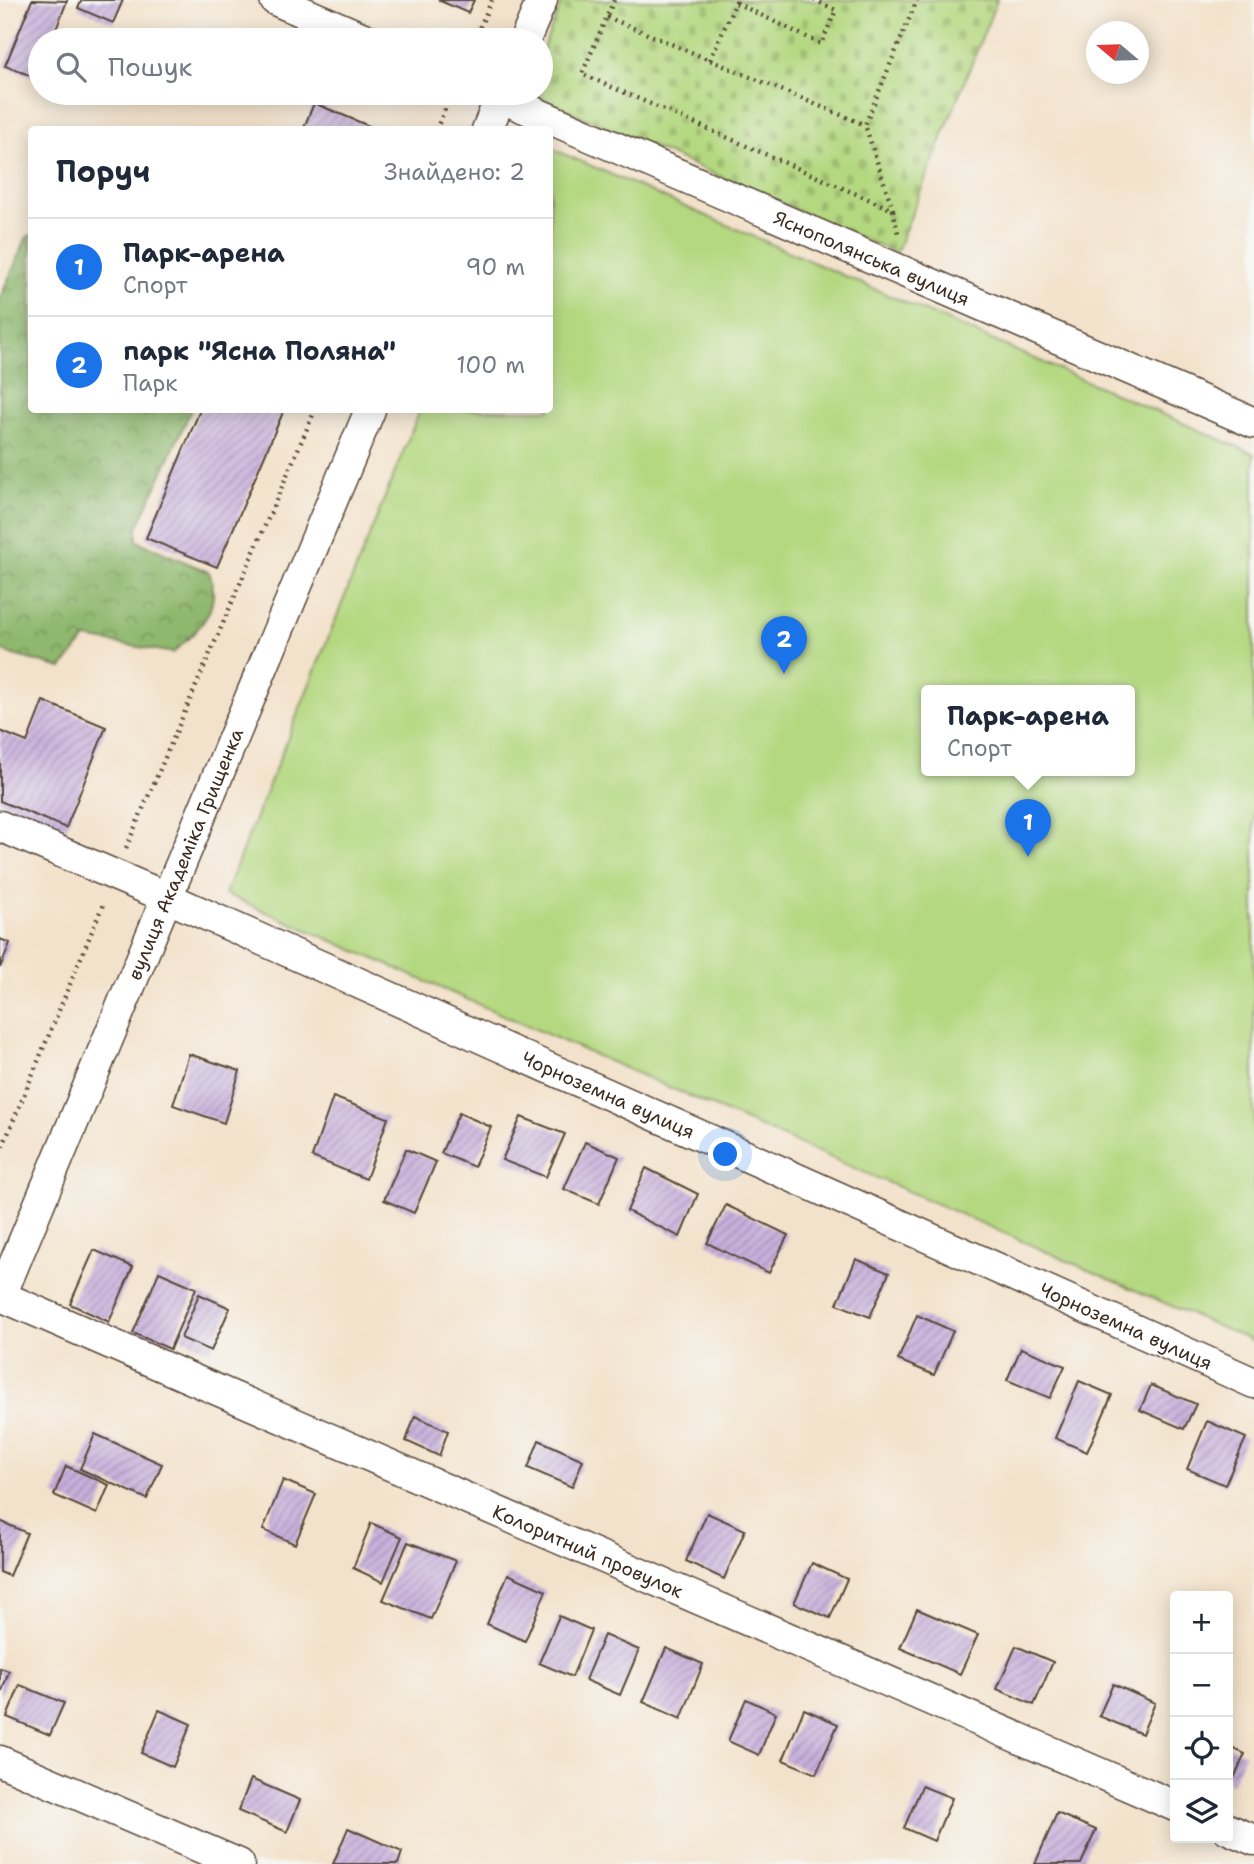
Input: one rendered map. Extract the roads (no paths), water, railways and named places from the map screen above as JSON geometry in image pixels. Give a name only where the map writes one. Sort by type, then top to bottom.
[{"type":"street","points":[[275,0],[340,28]]},
{"type":"street","points":[[530,28],[542,0]]},
{"type":"street","points":[[488,126],[495,105]]},
{"type":"street","name":"Яснополянська вулиця","points":[[523,105],[1254,423]]},
{"type":"street","name":"вулиця Академіка Грищенка","points":[[1,1297],[369,413]]},
{"type":"street","name":"Чорноземна вулиця","points":[[0,827],[166,897],[1254,1383]]},
{"type":"street","name":"Колоритний провулок","points":[[1,1297],[1170,1804]]},
{"type":"street","points":[[0,1761],[239,1864]]},
{"type":"street","points":[[1233,1831],[1254,1840]]},
{"type":"place","name":"парк \"Ясна Поляна\"","points":[[784,674]]},
{"type":"place","name":"Парк-арена","points":[[1028,857]]}]
